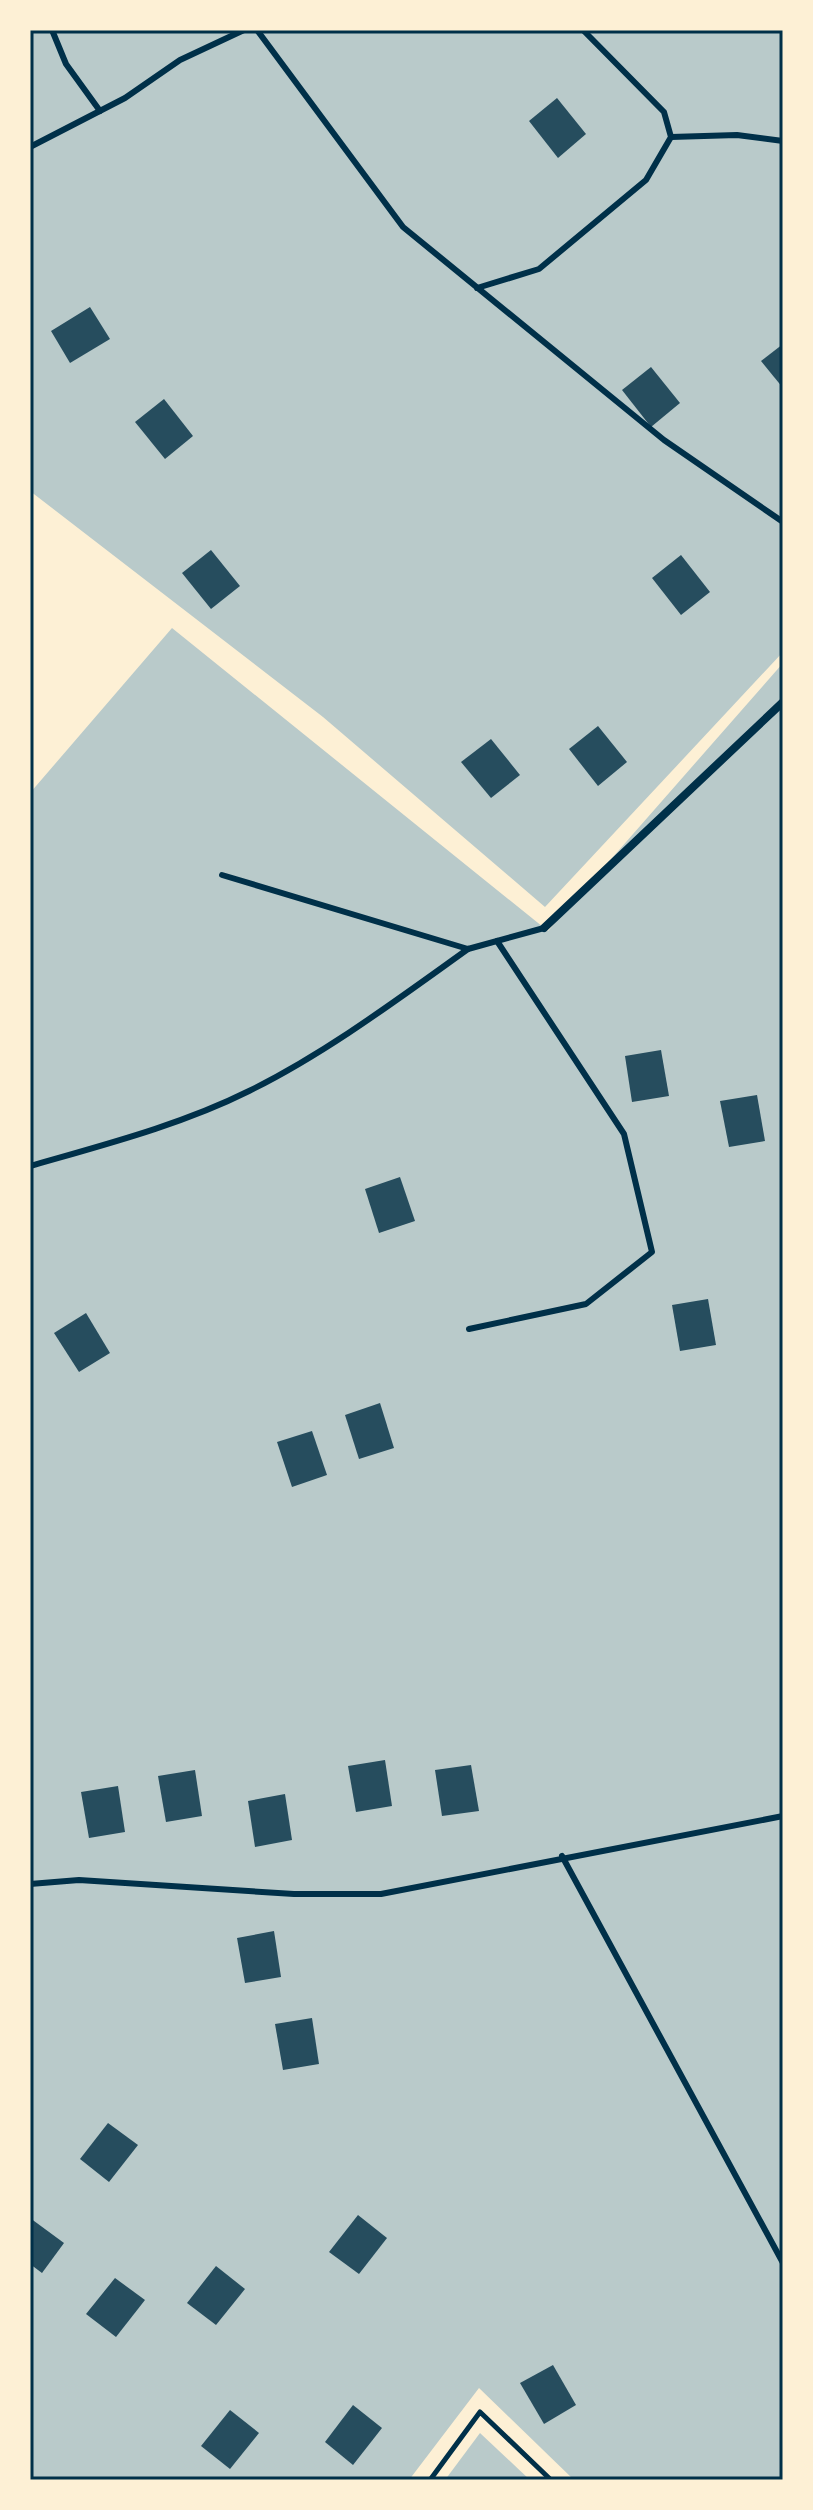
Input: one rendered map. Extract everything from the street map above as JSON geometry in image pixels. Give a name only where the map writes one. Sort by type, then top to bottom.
[{"type":"street","points":[[544,928],[783,702]]},
{"type":"lane","points":[[52,30],[66,64],[100,111]]},
{"type":"lane","points":[[30,147],[100,111],[180,60],[244,30]]},
{"type":"lane","points":[[257,30],[403,227],[664,440],[783,522]]},
{"type":"lane","points":[[477,288],[539,269],[646,180],[671,137],[664,112],[583,30]]},
{"type":"lane","points":[[671,137],[737,135],[783,141]]},
{"type":"lane","points":[[222,875],[468,949]]},
{"type":"lane","points":[[30,1166],[128,1138],[249,1092],[373,1016],[468,949],[544,928]]},
{"type":"lane","points":[[469,1329],[586,1304],[652,1252],[624,1134],[497,941]]},
{"type":"lane","points":[[30,1884],[79,1880],[294,1894],[381,1894],[562,1856],[783,1816]]},
{"type":"lane","points":[[562,1856],[783,2263]]},
{"type":"path","points":[[430,2480],[480,2412],[551,2480]]},
{"type":"shaded area","points":[[30,30],[783,30],[783,652],[545,907],[323,717],[30,491]]},
{"type":"shaded area","points":[[172,628],[548,931],[783,663],[783,2480],[574,2480],[479,2388],[409,2480],[30,2480],[30,793]]},
{"type":"shaded area","points":[[480,2433],[530,2480],[445,2480]]},
{"type":"building","points":[[557,98],[586,134],[558,158],[529,121]]},
{"type":"building","points":[[90,307],[110,339],[70,363],[51,331]]},
{"type":"building","points":[[783,344],[783,388],[761,361]]},
{"type":"building","points":[[651,367],[680,403],[651,427],[622,390]]},
{"type":"building","points":[[164,399],[193,436],[165,459],[135,422]]},
{"type":"building","points":[[211,550],[240,586],[211,609],[182,573]]},
{"type":"building","points":[[681,555],[710,592],[681,615],[652,578]]},
{"type":"building","points":[[598,726],[627,762],[598,786],[569,749]]},
{"type":"building","points":[[491,739],[520,775],[491,798],[461,762]]},
{"type":"building","points":[[661,1050],[669,1096],[632,1102],[625,1056]]},
{"type":"building","points":[[757,1095],[765,1141],[729,1147],[720,1101]]},
{"type":"building","points":[[400,1177],[415,1221],[379,1233],[365,1189]]},
{"type":"building","points":[[708,1299],[716,1345],[680,1351],[672,1305]]},
{"type":"building","points":[[86,1313],[110,1353],[79,1372],[54,1333]]},
{"type":"building","points":[[380,1403],[394,1448],[359,1459],[345,1415]]},
{"type":"building","points":[[312,1431],[327,1475],[292,1487],[277,1442]]},
{"type":"building","points":[[385,1760],[392,1806],[356,1812],[348,1766]]},
{"type":"building","points":[[471,1765],[479,1811],[442,1816],[435,1770]]},
{"type":"building","points":[[195,1770],[202,1816],[166,1822],[158,1776]]},
{"type":"building","points":[[118,1786],[125,1832],[89,1838],[81,1792]]},
{"type":"building","points":[[285,1794],[292,1840],[255,1847],[248,1801]]},
{"type":"building","points":[[274,1931],[281,1977],[245,1983],[237,1938]]},
{"type":"building","points":[[312,2018],[319,2064],[283,2070],[275,2024]]},
{"type":"building","points":[[108,2123],[138,2145],[109,2182],[80,2159]]},
{"type":"building","points":[[358,2215],[387,2238],[359,2274],[329,2252]]},
{"type":"building","points":[[30,2218],[64,2243],[42,2273],[30,2264]]},
{"type":"building","points":[[216,2266],[245,2289],[216,2325],[187,2303]]},
{"type":"building","points":[[115,2278],[145,2300],[116,2337],[86,2314]]},
{"type":"building","points":[[553,2365],[576,2405],[544,2424],[520,2383]]},
{"type":"building","points":[[353,2405],[382,2428],[353,2465],[325,2442]]},
{"type":"building","points":[[230,2410],[259,2433],[230,2469],[201,2446]]}]
